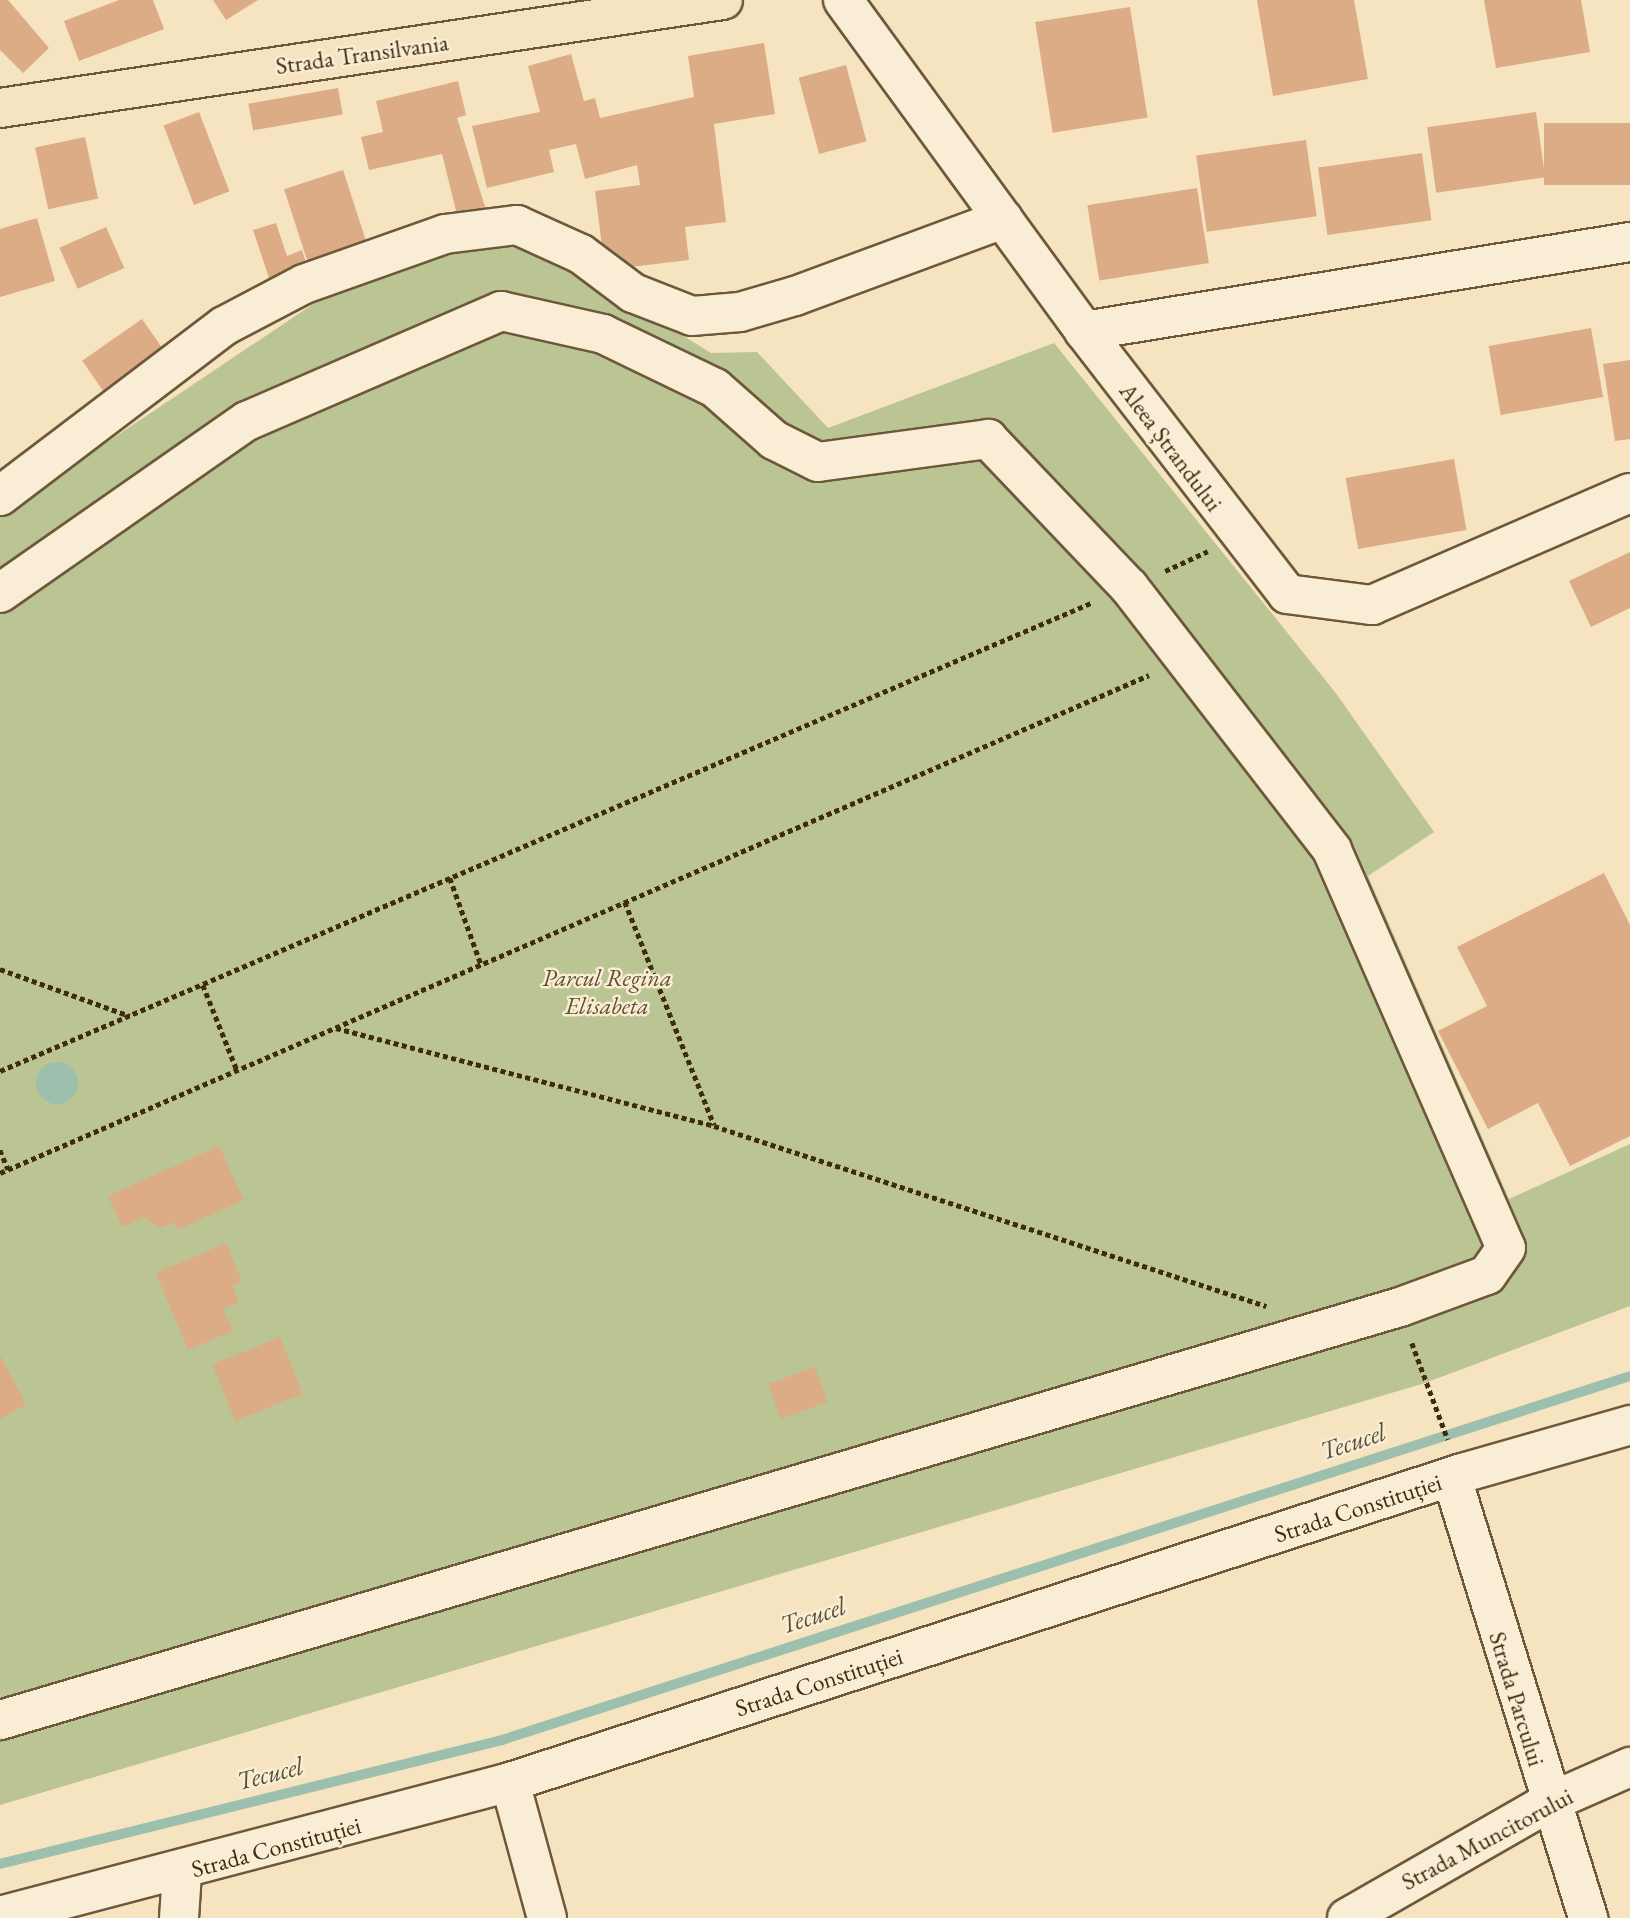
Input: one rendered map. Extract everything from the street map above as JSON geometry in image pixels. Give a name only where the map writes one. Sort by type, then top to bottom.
[{"type":"main road","name":"Strada Transilvania","points":[[0,108],[577,11],[723,0]]},
{"type":"street","name":"Aleea Ștrandului","points":[[844,0],[1084,331],[1238,537],[1287,594],[1372,605],[1630,493]]},
{"type":"street","points":[[0,496],[224,326],[304,284],[445,234],[517,225],[581,254],[633,293],[692,316],[740,313],[795,296],[1003,219]]},
{"type":"street","points":[[1084,331],[1630,242]]},
{"type":"street","points":[[0,593],[247,421],[500,311],[603,334],[715,388],[774,440],[818,461],[988,439],[1129,587],[1332,850],[1506,1248],[1487,1275],[1330,1327],[0,1720]]},
{"type":"street","name":"Strada Constituției","points":[[0,1916],[182,1873],[510,1782],[1457,1475],[1630,1425]]},
{"type":"street","name":"Strada Parcului","points":[[1457,1475],[1548,1803],[1588,1918]]},
{"type":"street","name":"Strada Muncitorului","points":[[1347,1918],[1548,1803],[1630,1767]]},
{"type":"street","points":[[510,1782],[547,1918]]},
{"type":"street","points":[[179,1918],[182,1873]]},
{"type":"path","points":[[0,1071],[1129,587],[1238,537]]},
{"type":"path","points":[[0,1173],[1185,659]]},
{"type":"path","points":[[450,878],[481,964]]},
{"type":"path","points":[[625,902],[714,1126]]},
{"type":"path","points":[[0,969],[130,1016]]},
{"type":"path","points":[[203,985],[237,1070]]},
{"type":"path","points":[[335,1028],[714,1126],[1330,1327]]},
{"type":"path","points":[[0,1150],[8,1169]]},
{"type":"path","points":[[1425,1383],[1457,1475]]},
{"type":"green space","name":"Parcul Regina Elisabeta","points":[[537,245],[711,353],[757,352],[828,428],[1054,343],[1335,692],[1434,832],[1368,876],[1509,1199],[1630,1144],[1630,1306],[1425,1383],[0,1805],[0,514],[355,276],[454,247]]},
{"type":"shaded area","points":[[57,1062],[72,1068],[78,1083],[72,1098],[57,1104],[42,1098],[36,1083],[42,1068]]},
{"type":"building","points":[[0,0],[8,0],[49,48],[23,73],[0,50]]},
{"type":"building","points":[[119,0],[153,0],[164,29],[79,61],[64,21]]},
{"type":"building","points":[[213,0],[258,0],[226,20]]},
{"type":"building","points":[[1257,0],[1354,0],[1368,79],[1273,96]]},
{"type":"building","points":[[1484,0],[1581,0],[1590,52],[1496,68]]},
{"type":"building","points":[[1130,7],[1148,118],[1053,133],[1035,22]]},
{"type":"building","points":[[764,43],[775,114],[714,124],[726,222],[685,227],[689,260],[605,270],[595,191],[640,185],[637,165],[585,179],[576,144],[549,150],[554,172],[487,188],[472,126],[540,112],[528,66],[571,54],[584,101],[595,98],[600,118],[694,97],[688,56]]},
{"type":"building","points":[[846,65],[866,141],[819,154],[799,78]]},
{"type":"building","points":[[458,81],[466,115],[457,118],[488,216],[459,223],[442,154],[369,170],[361,137],[383,132],[376,101]]},
{"type":"building","points":[[338,88],[343,115],[253,130],[248,104]]},
{"type":"building","points":[[199,112],[229,191],[194,205],[164,126]]},
{"type":"building","points":[[1536,112],[1545,177],[1436,193],[1427,127]]},
{"type":"building","points":[[1544,123],[1630,123],[1630,185],[1544,185]]},
{"type":"building","points":[[85,137],[98,199],[48,209],[35,148]]},
{"type":"building","points":[[1306,140],[1317,216],[1207,232],[1196,155]]},
{"type":"building","points":[[1422,153],[1431,220],[1327,235],[1318,168]]},
{"type":"building","points":[[343,170],[367,245],[308,264],[284,189]]},
{"type":"building","points":[[1197,188],[1209,263],[1099,280],[1087,205]]},
{"type":"building","points":[[37,218],[55,281],[0,297],[0,229]]},
{"type":"building","points":[[276,223],[287,256],[302,250],[309,272],[271,284],[253,230]]},
{"type":"building","points":[[106,227],[124,268],[78,289],[59,248]]},
{"type":"building","points":[[142,319],[165,352],[105,394],[82,361]]},
{"type":"building","points":[[1591,328],[1603,397],[1501,415],[1489,346]]},
{"type":"building","points":[[1630,360],[1630,439],[1615,441],[1603,364]]},
{"type":"building","points":[[1454,459],[1467,530],[1358,549],[1346,478]]},
{"type":"building","points":[[1630,552],[1630,608],[1591,627],[1569,581]]},
{"type":"building","points":[[1604,873],[1630,925],[1630,1136],[1570,1166],[1538,1103],[1488,1129],[1438,1031],[1487,1006],[1457,947]]},
{"type":"building","points":[[219,1146],[244,1200],[177,1230],[173,1222],[160,1228],[143,1217],[122,1227],[108,1196]]},
{"type":"building","points":[[226,1243],[242,1282],[232,1286],[239,1302],[223,1309],[233,1331],[188,1350],[156,1273]]},
{"type":"building","points":[[280,1337],[303,1394],[235,1421],[212,1364]]},
{"type":"building","points":[[0,1355],[26,1405],[0,1419]]},
{"type":"building","points":[[815,1367],[828,1402],[781,1419],[768,1384]]},
{"type":"waterway","name":"Tecucel","points":[[0,1864],[502,1740],[1630,1376]]}]
